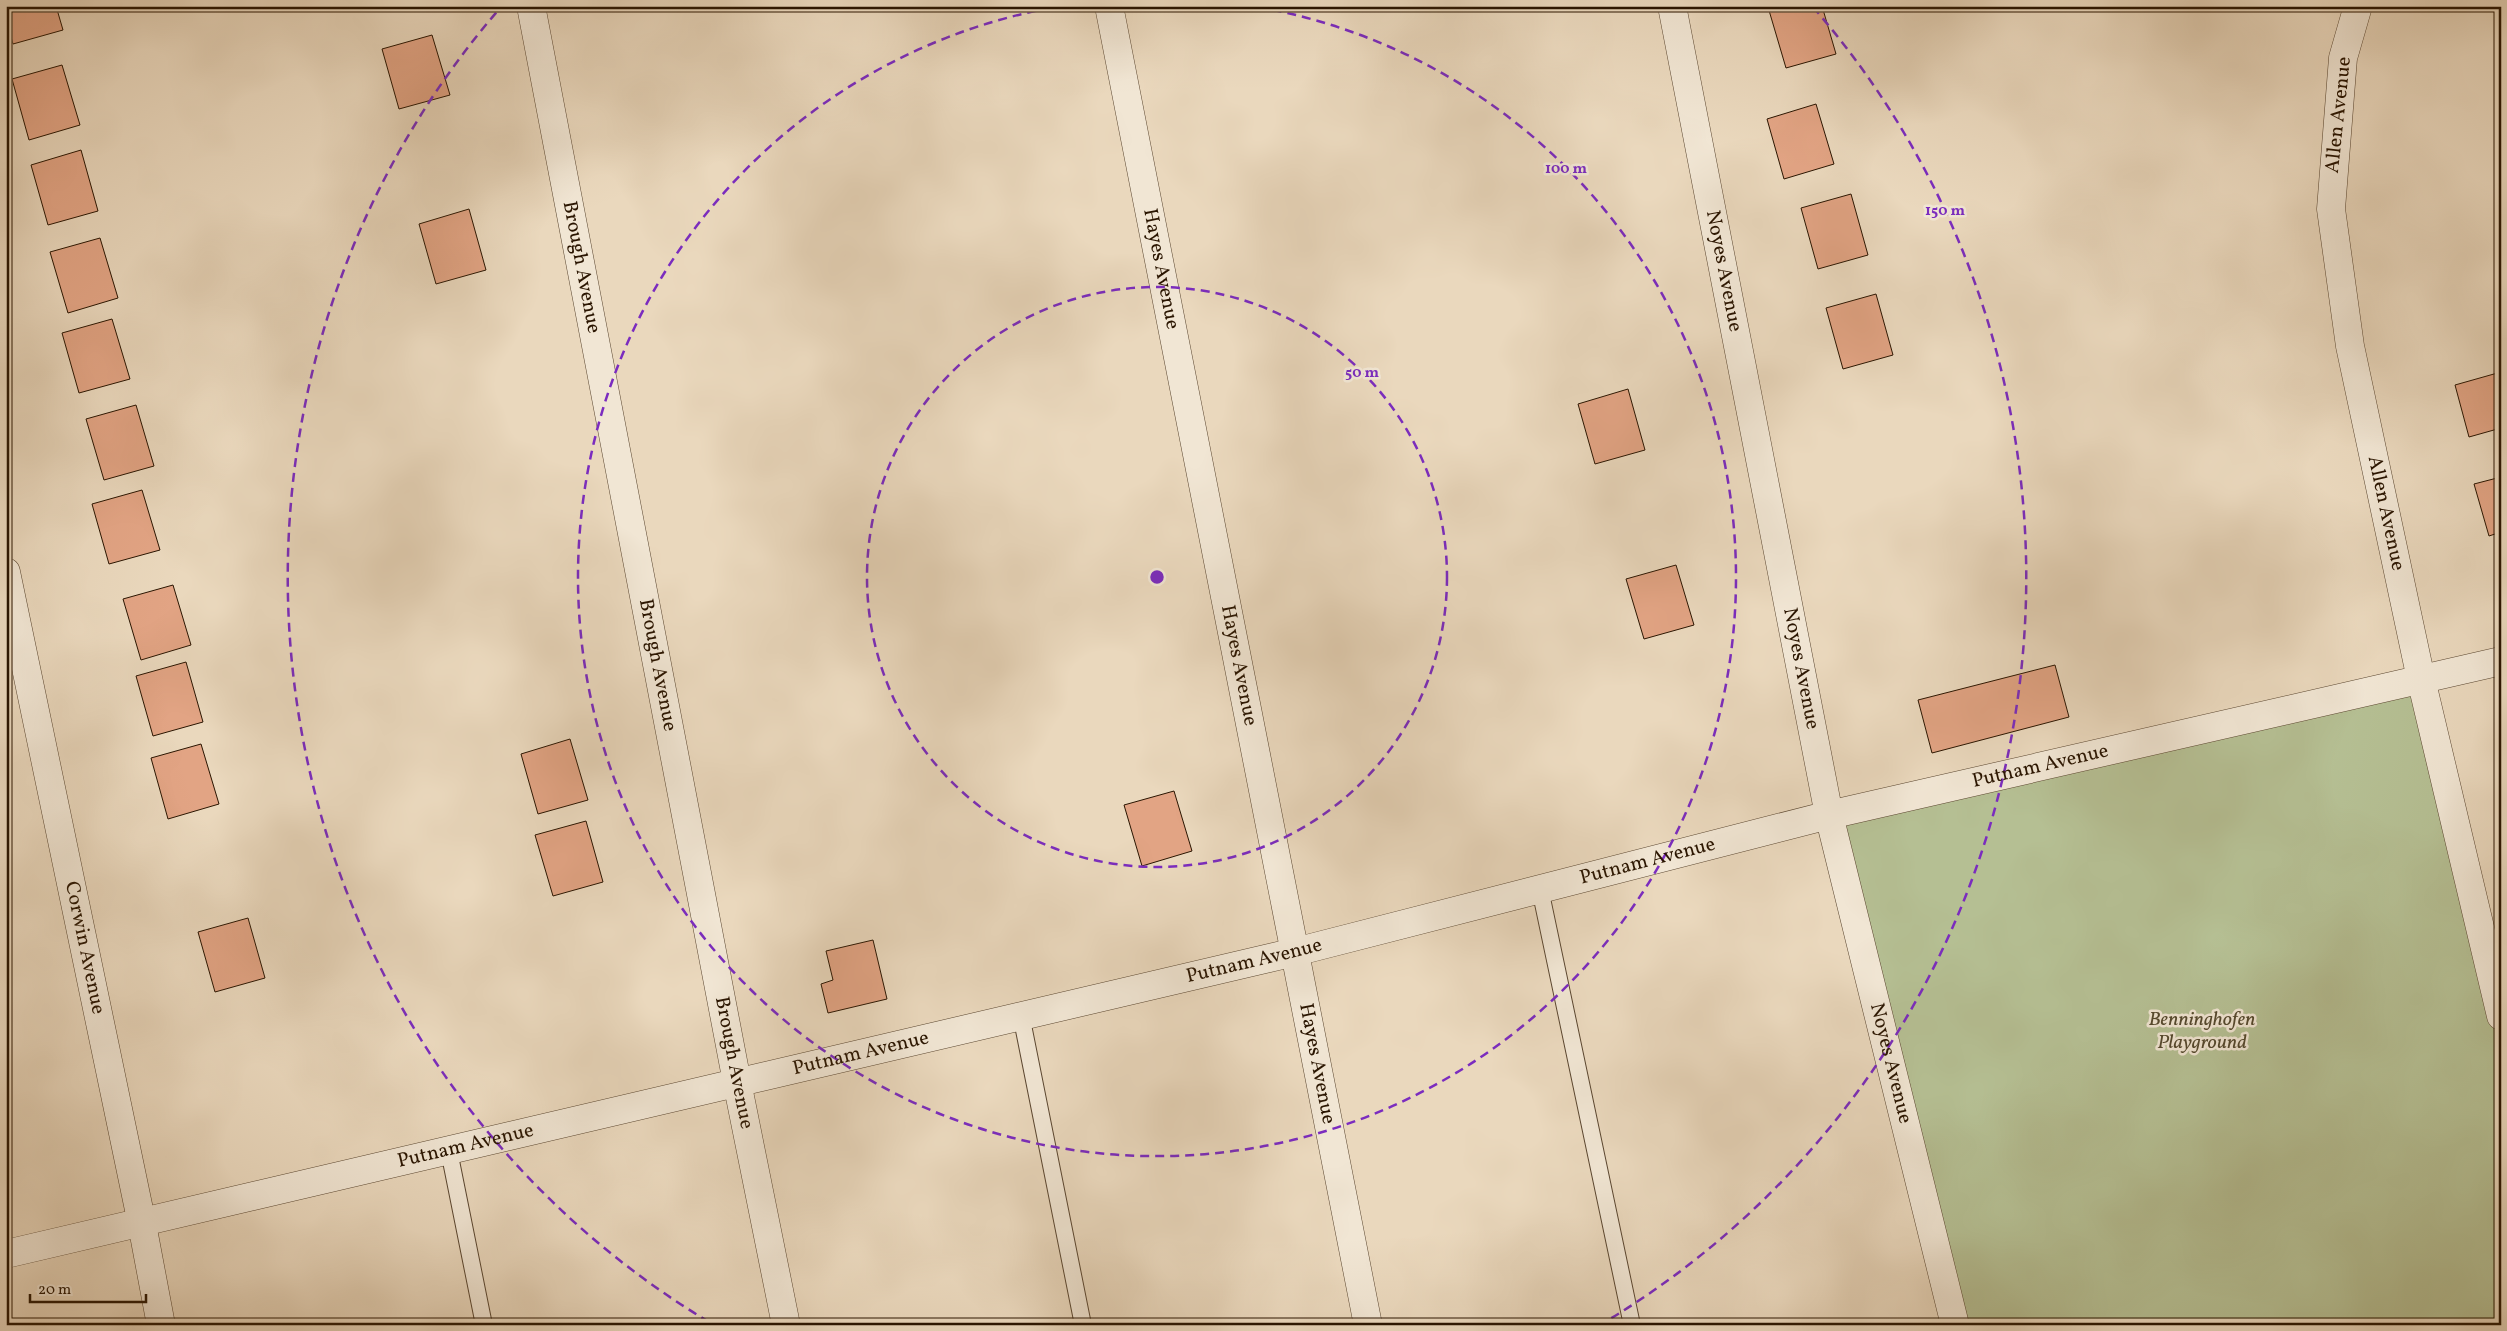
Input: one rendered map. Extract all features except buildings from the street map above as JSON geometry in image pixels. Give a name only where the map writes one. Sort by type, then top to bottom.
[{"type":"street","name":"Brough Avenue","points":[[532,6],[736,1082],[786,1325]]},
{"type":"street","name":"Hayes Avenue","points":[[1109,6],[1368,1325]]},
{"type":"street","name":"Noyes Avenue","points":[[1672,6],[1828,816],[1955,1325]]},
{"type":"street","name":"Allen Avenue","points":[[2358,6],[2343,58],[2330,209],[2350,346],[2421,679],[2501,1016]]},
{"type":"street","name":"Corwin Avenue","points":[[6,572],[142,1224],[160,1325]]},
{"type":"street","name":"Putnam Avenue","points":[[6,1254],[142,1224],[736,1082],[1294,952],[1828,816],[2501,661]]},
{"type":"lane","points":[[1540,889],[1632,1325]]},
{"type":"lane","points":[[1021,1015],[1083,1325]]},
{"type":"lane","points":[[449,1151],[484,1325]]},
{"type":"green space","name":"Benninghofen Playground","points":[[2421,679],[2501,1016],[2501,1325],[1955,1325],[1829,815]]}]
